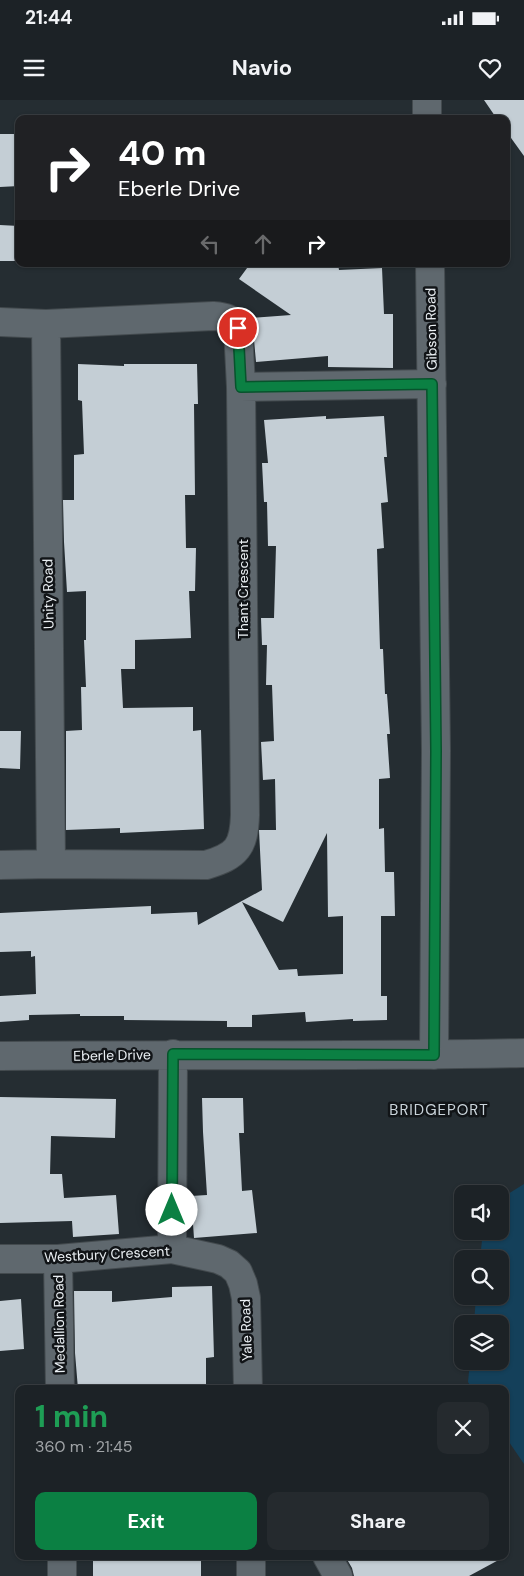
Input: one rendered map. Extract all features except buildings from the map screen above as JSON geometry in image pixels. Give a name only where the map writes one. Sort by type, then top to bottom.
[{"type":"street","points":[[427,100],[427,115]]},
{"type":"street","name":"Gibson Road","points":[[430,267],[436,751],[434,1055]]},
{"type":"street","name":"Thant Crescent","points":[[0,322],[46,324],[224,317],[233,320],[238,328],[241,387],[245,815],[244,833],[239,848],[224,860],[206,865],[0,865]]},
{"type":"street","name":"Unity Road","points":[[46,324],[51,864]]},
{"type":"street","points":[[241,387],[432,384]]},
{"type":"street","name":"Eberle Drive","points":[[0,1056],[524,1053]]},
{"type":"street","points":[[172,1249],[173,1054]]},
{"type":"street","name":"Westbury Crescent","points":[[0,1259],[58,1259],[172,1249],[218,1259],[229,1264],[238,1272]]},
{"type":"street","name":"Medallion Road","points":[[58,1259],[60,1385]]},
{"type":"street","name":"Yale Road","points":[[238,1272],[246,1298],[248,1385]]},
{"type":"street","points":[[62,1560],[62,1576]]},
{"type":"street","points":[[251,1560],[251,1576]]},
{"type":"street","points":[[329,1560],[338,1576]]},
{"type":"shaded area","points":[[524,1184],[524,1464],[509,1442],[509,1385],[470,1385],[468,1382],[469,1370],[509,1370],[509,1315],[475,1315],[475,1305],[509,1305],[509,1250],[481,1250],[482,1240],[509,1240],[509,1193]]},
{"type":"district","name":"BRIDGEPORT","points":[[439,1110]]},
{"type":"route","points":[[172,1210],[173,1054],[434,1055],[436,751],[432,384],[241,387],[238,328]]}]
